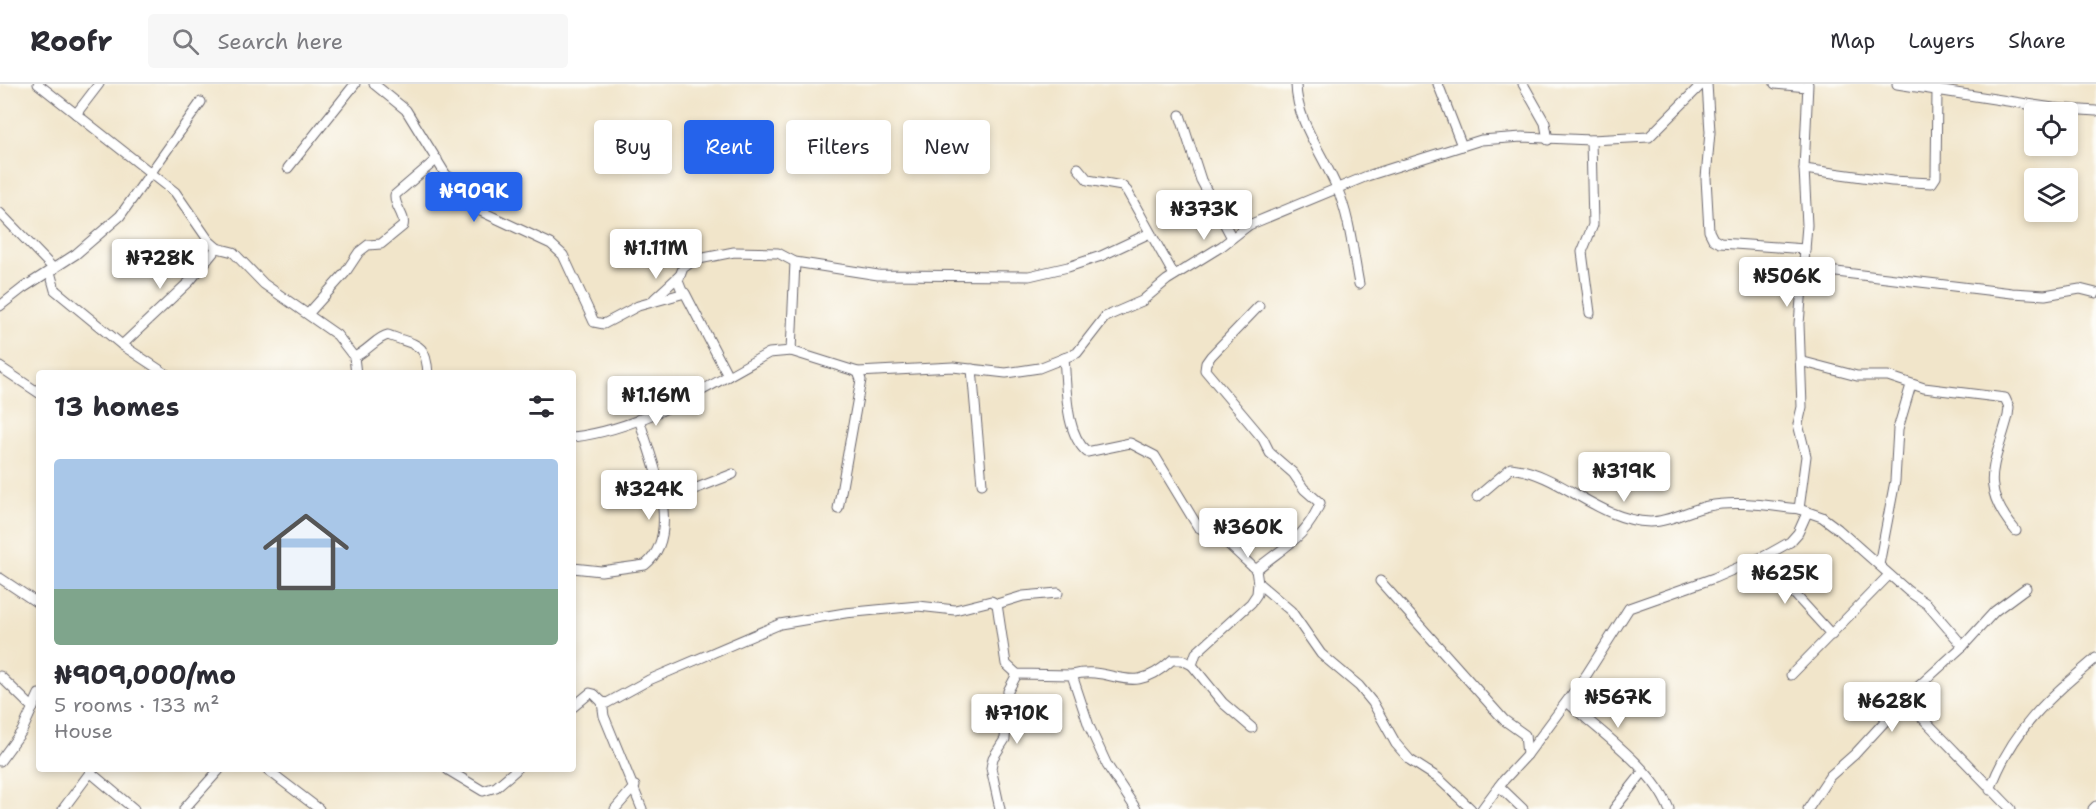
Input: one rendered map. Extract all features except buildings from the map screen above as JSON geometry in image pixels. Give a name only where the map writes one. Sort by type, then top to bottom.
[{"type":"street","points":[[38,84],[175,192],[197,226],[217,248],[233,252],[264,285],[338,335],[354,357],[356,370]]},
{"type":"street","points":[[76,114],[99,84]]},
{"type":"street","points":[[288,168],[355,84]]},
{"type":"street","points":[[374,84],[406,110],[446,175],[465,186],[468,201],[474,208],[550,244],[563,255],[594,322],[604,324],[649,303],[682,291]]},
{"type":"street","points":[[1438,84],[1462,146]]},
{"type":"street","points":[[1523,84],[1545,123],[1548,140]]},
{"type":"street","points":[[576,436],[604,431],[639,419],[770,353],[791,351],[858,372],[953,367],[1006,373],[1039,368],[1083,347],[1105,317],[1142,301],[1174,275],[1255,222],[1338,190],[1367,176],[1481,140],[1522,137],[1548,140],[1591,140],[1649,136],[1702,84]]},
{"type":"street","points":[[1702,84],[1710,132],[1706,178],[1709,231],[1713,239],[1720,243],[1805,249]]},
{"type":"street","points":[[1482,809],[1567,702],[1629,608],[1714,578],[1767,555],[1790,542],[1798,532],[1803,511],[1806,456],[1798,424],[1802,406],[1799,324],[1807,225],[1804,170],[1808,85],[1775,84]]},
{"type":"street","points":[[1897,84],[1943,88],[2096,111]]},
{"type":"street","points":[[1296,85],[1301,117],[1338,190],[1359,284]]},
{"type":"street","points":[[1804,170],[1932,183],[1936,177],[1943,88]]},
{"type":"street","points":[[0,306],[76,255],[120,216],[201,102]]},
{"type":"street","points":[[1180,115],[1202,180],[1232,238]]},
{"type":"street","points":[[1590,313],[1582,252],[1593,225],[1591,140]]},
{"type":"street","points":[[308,314],[345,273],[358,252],[368,245],[381,244],[403,226],[404,220],[394,203],[394,195],[437,159]]},
{"type":"street","points":[[1078,168],[1088,180],[1122,186],[1127,191],[1174,275]]},
{"type":"street","points":[[0,213],[52,270],[55,290],[122,345],[160,370]]},
{"type":"street","points":[[649,303],[669,288],[687,263],[734,252],[778,253],[795,262],[878,275],[1029,276],[1101,256],[1150,233]]},
{"type":"street","points":[[122,345],[190,281],[217,248]]},
{"type":"street","points":[[791,351],[795,262]]},
{"type":"street","points":[[1803,268],[2012,293],[2045,295],[2080,289],[2096,293]]},
{"type":"street","points":[[680,274],[678,281],[682,291],[689,297],[728,376]]},
{"type":"street","points":[[1256,570],[1282,552],[1307,526],[1320,503],[1304,489],[1293,473],[1270,453],[1263,439],[1205,370],[1206,363],[1211,356],[1259,306]]},
{"type":"street","points":[[354,357],[367,352],[380,338],[388,335],[423,349],[427,356],[428,370]]},
{"type":"street","points":[[1064,358],[1069,414],[1082,448],[1087,452],[1130,443],[1155,456],[1198,527],[1226,542],[1256,570],[1257,594],[1251,603],[1196,653],[1192,665]]},
{"type":"street","points":[[1800,361],[1857,376],[1888,376],[1911,385],[1998,396],[2007,401],[2008,416],[1991,475],[2000,512],[2016,531]]},
{"type":"street","points":[[0,367],[36,391]]},
{"type":"street","points":[[972,369],[982,484]]},
{"type":"street","points":[[838,509],[861,380],[858,372]]},
{"type":"street","points":[[1879,565],[1887,534],[1895,482],[1898,429],[1911,385]]},
{"type":"street","points":[[576,568],[601,571],[645,565],[653,559],[663,540],[661,502],[639,419]]},
{"type":"street","points":[[1477,497],[1511,468],[1525,470],[1551,480],[1615,515],[1651,522],[1708,506],[1733,503],[1803,511],[1828,522],[1926,604],[1963,646]]},
{"type":"street","points":[[661,502],[734,474]]},
{"type":"street","points":[[1767,555],[1780,578],[1832,635]]},
{"type":"street","points":[[1791,675],[1889,575]]},
{"type":"street","points":[[0,578],[36,602]]},
{"type":"street","points":[[1380,580],[1504,720],[1525,735],[1527,755]]},
{"type":"street","points":[[1258,583],[1291,610],[1321,654],[1366,695],[1386,723],[1396,744],[1410,760],[1438,778],[1471,809]]},
{"type":"street","points":[[1808,809],[1830,776],[1855,754],[1905,700],[1963,646],[1995,611],[2026,588]]},
{"type":"street","points":[[602,702],[607,703],[649,680],[780,624],[845,613],[918,606],[955,610],[991,601],[997,604],[1023,596],[1058,593]]},
{"type":"street","points":[[997,604],[1006,664],[1017,674],[1096,673],[1137,680],[1154,675],[1172,660],[1182,660],[1192,665],[1222,703],[1252,728]]},
{"type":"street","points":[[1990,789],[2001,760],[2027,724],[2045,702],[2096,658]]},
{"type":"street","points":[[1000,809],[991,768],[993,758],[1005,739],[1008,691],[1017,674]]},
{"type":"street","points":[[1072,675],[1089,726],[1107,765],[1137,809]]},
{"type":"street","points":[[0,676],[33,708]]},
{"type":"street","points":[[576,705],[590,693],[602,702],[604,716],[635,786],[642,809]]},
{"type":"street","points":[[0,760],[22,731],[36,700]]},
{"type":"street","points":[[1905,700],[2012,809]]},
{"type":"street","points":[[1567,702],[1643,772],[1662,793],[1669,809]]},
{"type":"street","points":[[63,809],[90,772]]},
{"type":"street","points":[[92,772],[134,809]]},
{"type":"street","points":[[184,809],[214,772]]},
{"type":"street","points":[[271,772],[319,809]]},
{"type":"street","points":[[451,772],[483,791],[496,787],[514,772]]},
{"type":"street","points":[[1614,809],[1643,772]]},
{"type":"street","points":[[615,809],[635,786]]},
{"type":"street","points":[[1499,786],[1523,809]]}]
